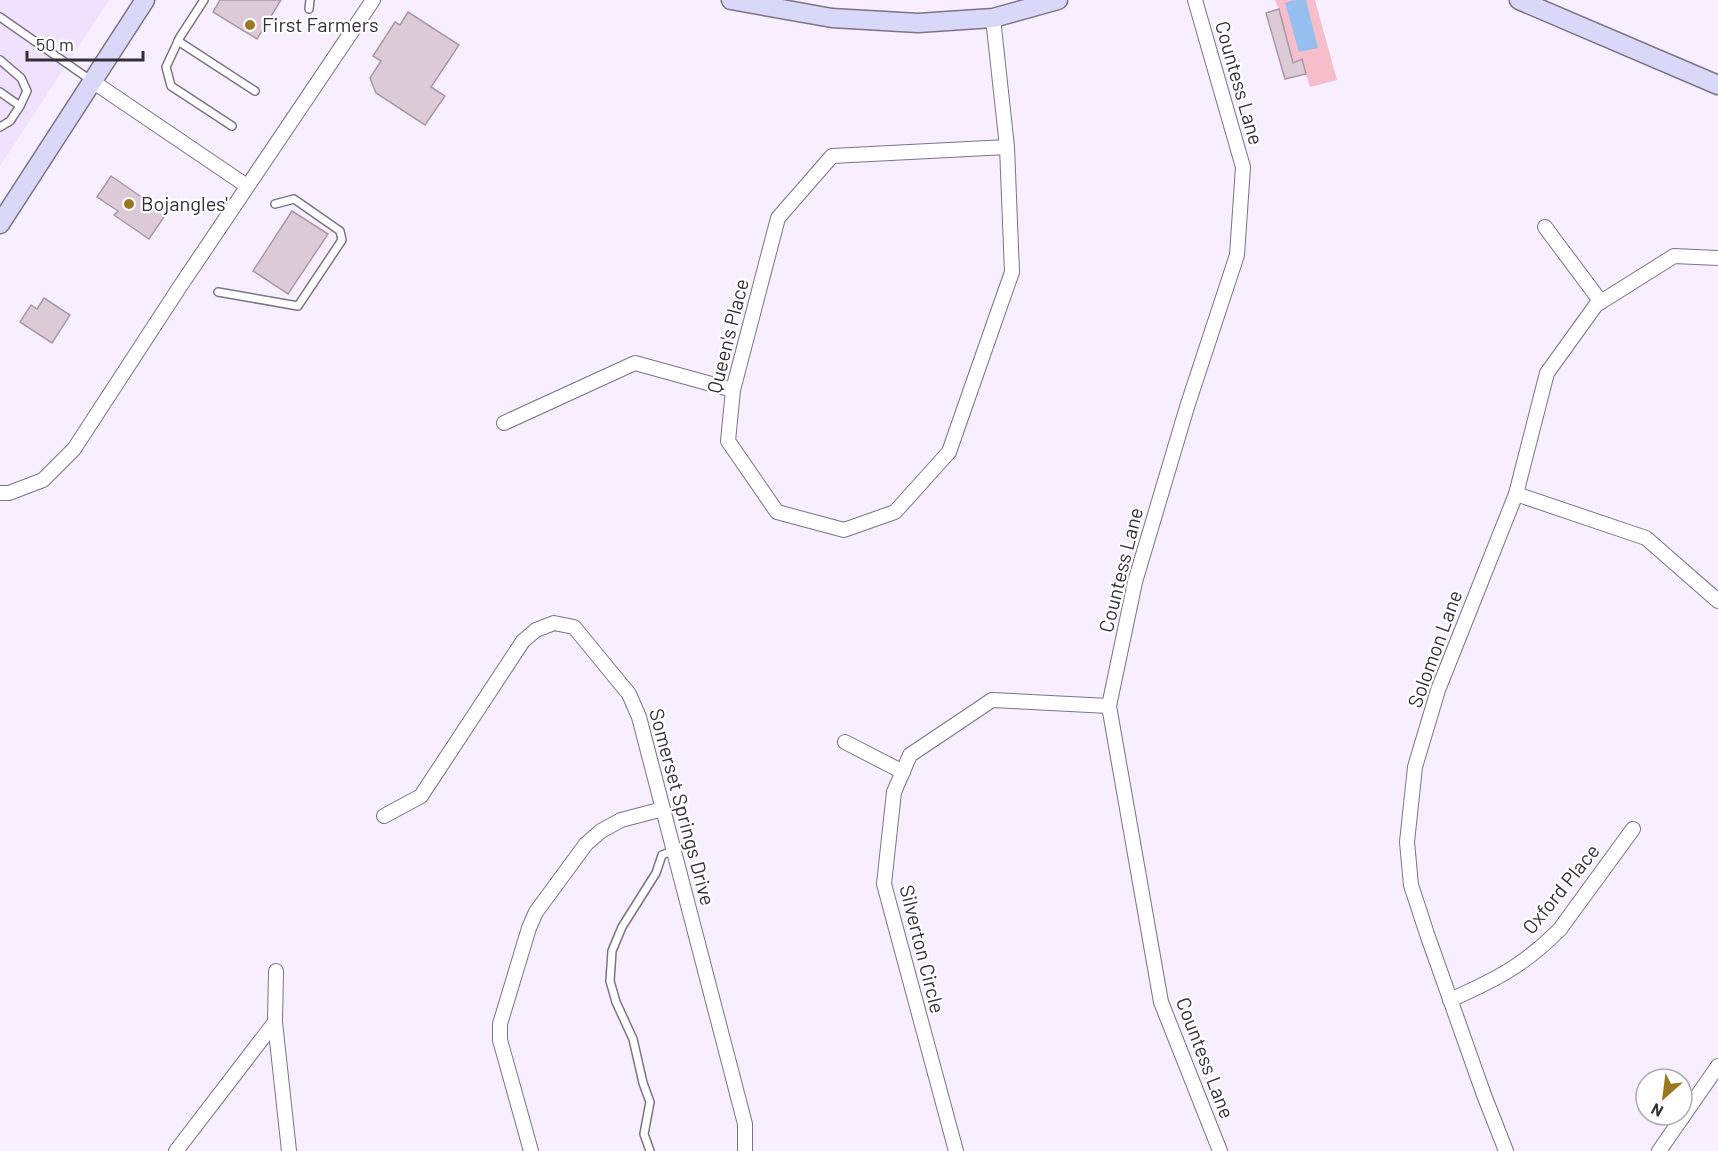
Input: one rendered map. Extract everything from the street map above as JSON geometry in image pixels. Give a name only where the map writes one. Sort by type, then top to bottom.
[{"type":"street","points":[[0,224],[145,0]]},
{"type":"street","points":[[0,493],[9,493],[43,480],[74,449],[373,0]]},
{"type":"street","points":[[731,0],[832,18],[918,23],[993,18],[1058,0]]},
{"type":"street","name":"Countess Lane","points":[[1195,0],[1243,167],[1237,255],[1187,407],[1135,582],[1110,706],[1161,1002],[1220,1151]]},
{"type":"street","points":[[1519,0],[1718,85]]},
{"type":"street","name":"Queen's Place","points":[[993,18],[1007,147],[1012,272],[950,452],[895,512],[844,530],[777,512],[729,441],[733,390],[778,218],[832,156],[1007,147]]},
{"type":"street","points":[[92,81],[247,186]]},
{"type":"street","points":[[1545,227],[1601,302]]},
{"type":"street","name":"Solomon Lane","points":[[1506,1151],[1450,1000],[1411,885],[1407,842],[1415,767],[1438,690],[1516,494],[1547,373],[1596,305],[1674,255],[1718,258]]},
{"type":"street","points":[[504,423],[635,363],[733,390]]},
{"type":"street","points":[[1516,494],[1646,538],[1717,597]]},
{"type":"street","name":"Somerset Springs Drive","points":[[384,816],[421,796],[524,641],[536,630],[554,622],[574,627],[628,694],[639,717],[745,1124],[745,1151]]},
{"type":"street","name":"Silverton Circle","points":[[956,1151],[885,884],[894,792],[910,755],[992,700],[1110,706]]},
{"type":"street","points":[[845,742],[903,772]]},
{"type":"street","points":[[531,1151],[500,1040],[500,1024],[529,928],[536,912],[586,844],[601,831],[621,820],[663,809]]},
{"type":"street","name":"Oxford Place","points":[[1450,1000],[1494,981],[1519,966],[1546,943],[1560,929],[1633,829]]},
{"type":"street","points":[[276,971],[275,1022],[289,1151]]},
{"type":"street","points":[[176,1151],[275,1022]]},
{"type":"street","points":[[1659,1151],[1718,1066]]},
{"type":"lane","points":[[204,0],[179,39],[166,67],[171,86],[232,126]]},
{"type":"lane","points":[[309,9],[310,0]]},
{"type":"lane","points":[[0,17],[92,81]]},
{"type":"lane","points":[[179,39],[255,91]]},
{"type":"lane","points":[[0,60],[21,78],[27,91],[10,121],[0,127]]},
{"type":"lane","points":[[0,92],[20,106]]},
{"type":"lane","points":[[218,292],[298,306],[342,240],[340,231],[294,199],[275,204]]},
{"type":"lane","points":[[650,1151],[644,1134],[650,1101],[643,1083],[633,1039],[609,981],[612,951],[622,927],[656,873],[662,855],[674,849]]},
{"type":"shaded area","points":[[0,0],[109,0],[0,166]]},
{"type":"shaded area","points":[[1275,0],[1315,0],[1337,80],[1310,87],[1306,74],[1285,79],[1266,13],[1279,9]]},
{"type":"water","points":[[1306,0],[1318,48],[1299,52],[1285,3]]},
{"type":"building","name":"First Farmers","points":[[220,0],[281,0],[257,39],[213,12]]},
{"type":"building","points":[[1279,9],[1293,63],[1302,59],[1306,74],[1285,79],[1266,13]]},
{"type":"building","points":[[408,12],[459,45],[431,87],[445,96],[425,125],[376,93],[370,78],[381,61],[373,56],[395,22],[400,25]]},
{"type":"building","name":"Bojangles'","points":[[111,176],[166,214],[149,239],[114,215],[118,211],[97,197]]},
{"type":"building","points":[[292,211],[328,234],[288,294],[253,271]]},
{"type":"building","points":[[44,298],[70,315],[52,343],[20,322],[31,305],[37,309]]},
{"type":"place","name":"First Farmers","points":[[250,25]]},
{"type":"place","name":"Bojangles'","points":[[129,204]]}]
